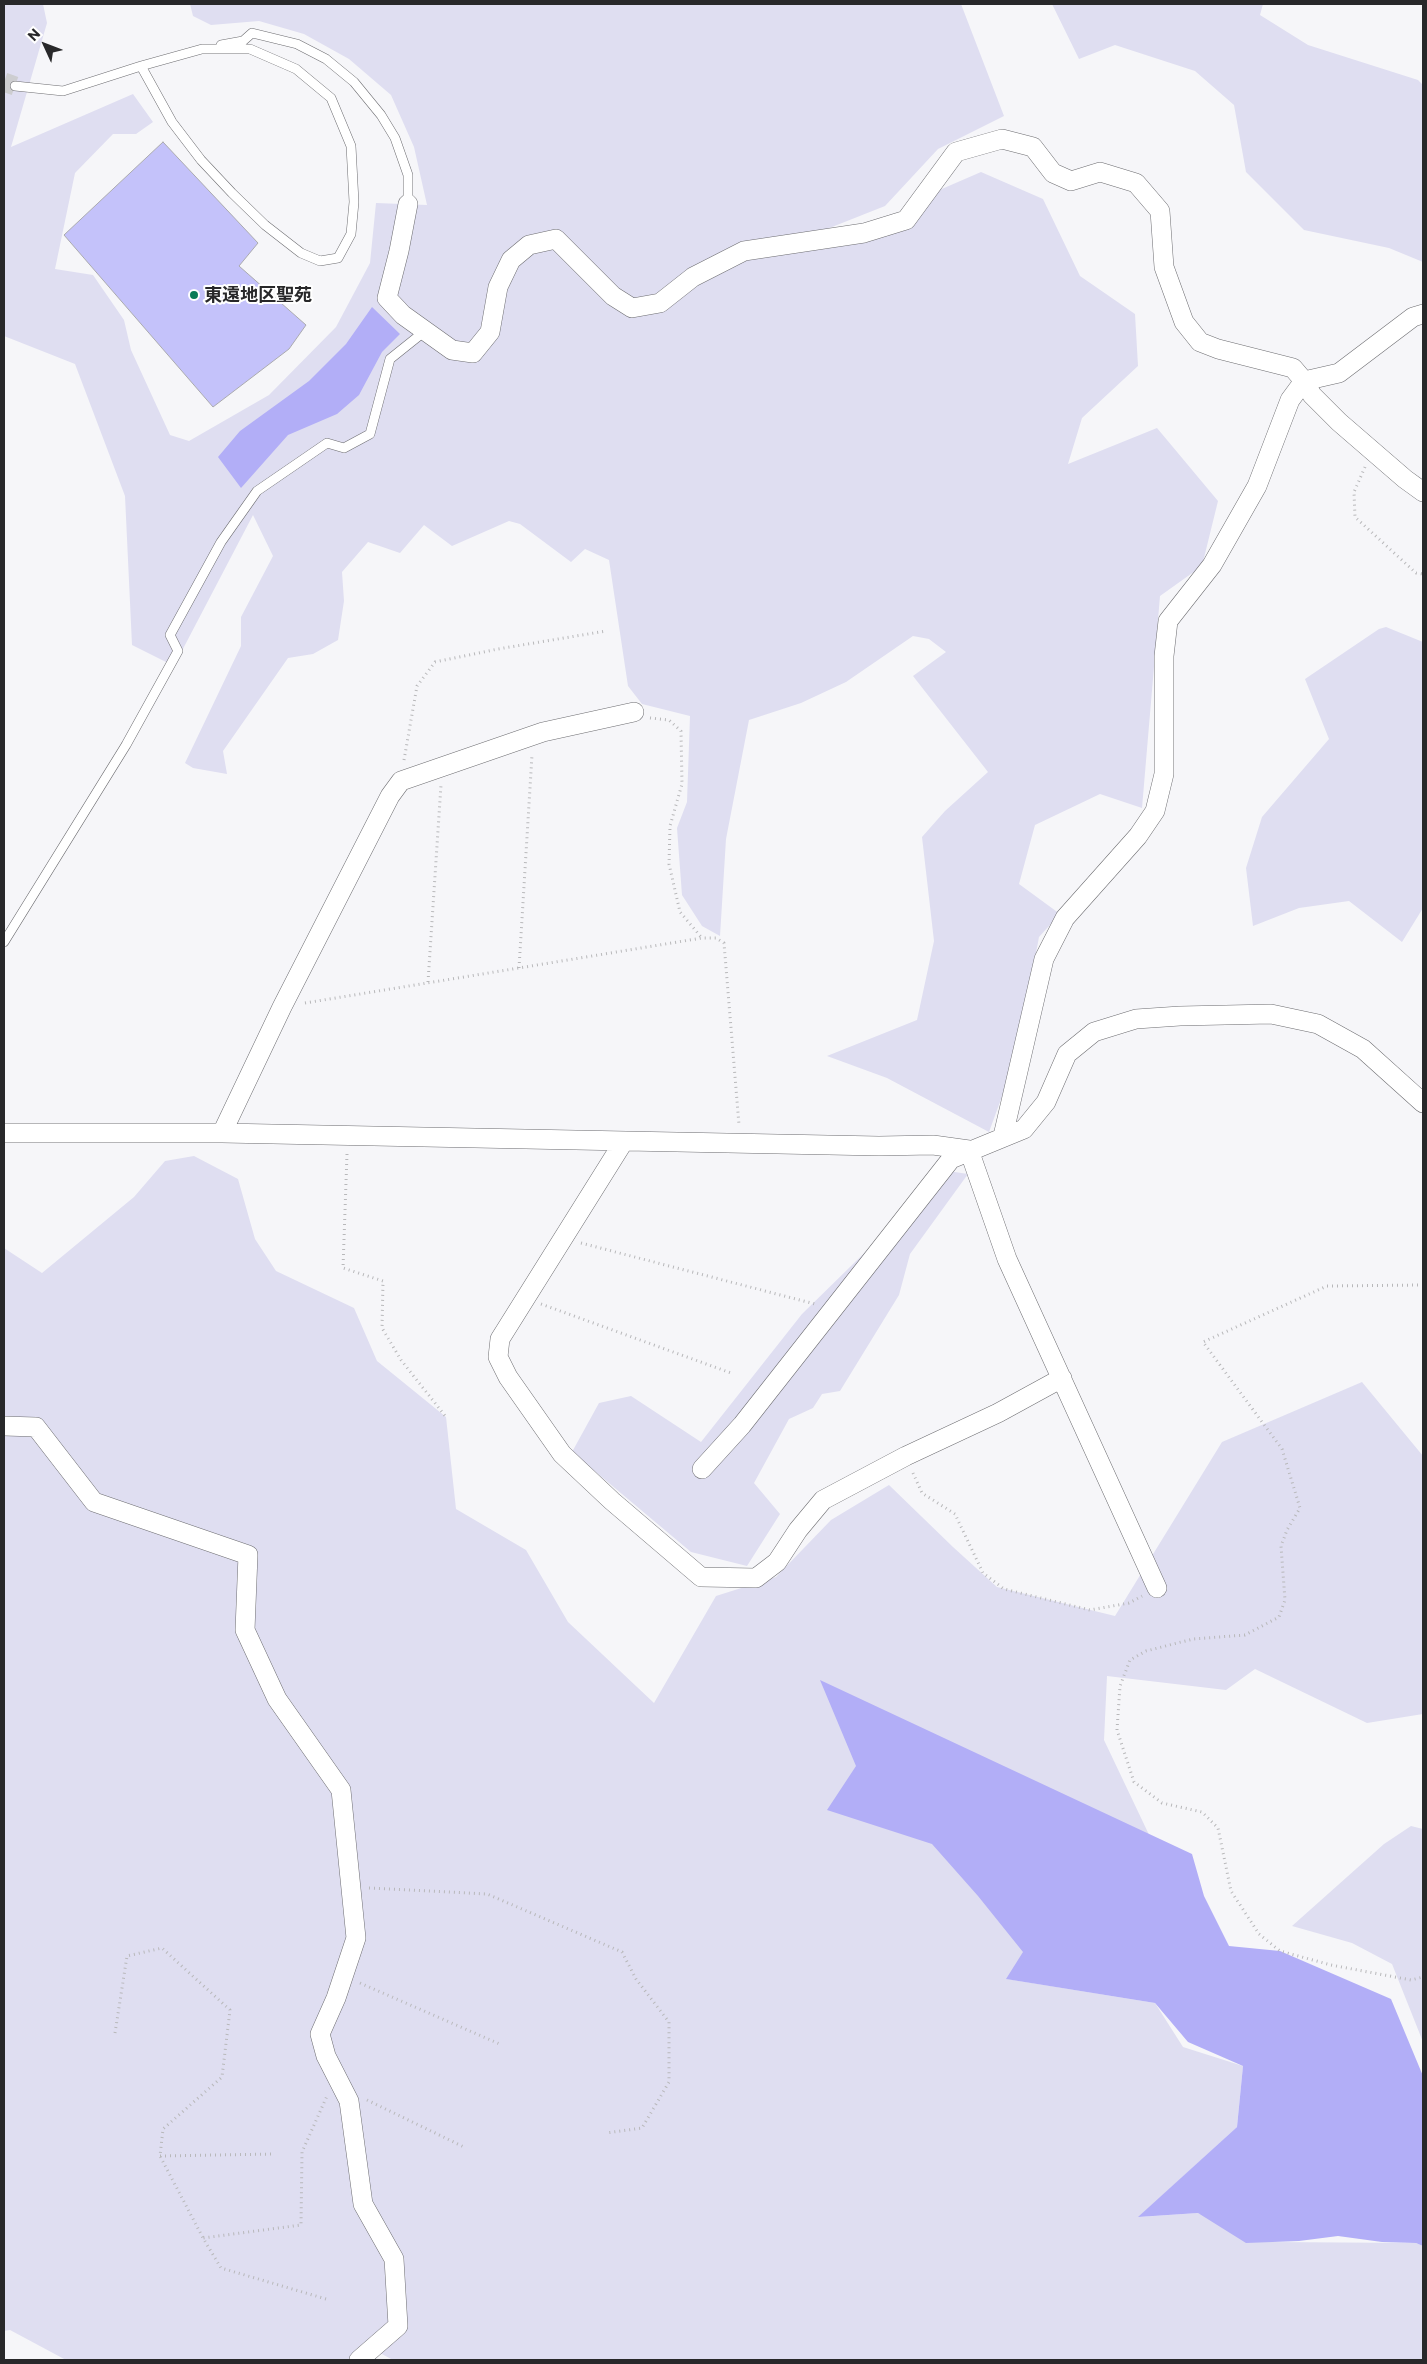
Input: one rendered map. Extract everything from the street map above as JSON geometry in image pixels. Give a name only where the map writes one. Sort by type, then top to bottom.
[{"type":"street","points":[[408,204],[399,251],[386,298],[403,315],[452,350],[473,353],[490,332],[498,287],[511,260],[529,244],[556,239],[613,296],[632,308],[660,303],[693,277],[744,251],[864,233],[906,220],[956,152],[1002,139],[1033,147],[1053,173],[1071,181],[1100,172],[1136,183],[1160,211],[1164,267],[1184,322],[1200,342],[1218,349],[1293,368],[1304,381],[1312,395],[1372,450],[1423,492]]},
{"type":"street","points":[[1003,1136],[1044,959],[1065,918],[1138,836],[1155,811],[1164,774],[1164,656],[1168,621],[1212,565],[1256,486],[1290,400],[1304,381],[1339,373],[1413,317],[1423,314]]},
{"type":"street","points":[[222,1133],[282,1007],[390,796],[401,781],[533,735],[634,712]]},
{"type":"street","points":[[702,1468],[742,1424],[951,1158],[1024,1129],[1046,1102],[1067,1054],[1094,1032],[1136,1019],[1271,1014],[1318,1024],[1363,1049],[1423,1103]]},
{"type":"street","points":[[4,1134],[222,1133],[880,1146],[933,1145],[969,1150]]},
{"type":"street","points":[[624,1140],[564,1239],[524,1298],[500,1338],[498,1357],[508,1377],[562,1454],[612,1501],[701,1577],[756,1578],[777,1562],[798,1530],[823,1500],[906,1456],[998,1413],[1062,1378]]},
{"type":"street","points":[[969,1150],[1007,1259],[1157,1588]]},
{"type":"street","points":[[4,1426],[36,1427],[94,1502],[248,1556],[245,1630],[277,1699],[341,1790],[356,1938],[344,1975],[320,2034],[326,2056],[349,2101],[363,2204],[394,2259],[398,2326],[359,2360]]},
{"type":"lane","points":[[15,86],[63,91],[202,49],[243,41],[252,33],[297,44],[326,59],[354,82],[381,115],[395,138],[408,175],[408,204]]},
{"type":"lane","points":[[141,66],[172,122],[201,160],[232,194],[265,225],[301,253],[320,260],[338,258],[351,234],[354,202],[351,146],[331,98],[296,69],[250,49],[202,49]]},
{"type":"lane","points":[[4,942],[126,745],[178,651],[170,635],[221,542],[257,491],[327,443],[344,448],[370,434],[390,359],[425,331]]},
{"type":"path","points":[[1372,450],[1354,492],[1355,517],[1416,572],[1423,574]]},
{"type":"path","points":[[401,781],[417,686],[435,662],[498,649],[606,631]]},
{"type":"path","points":[[634,712],[644,717],[669,720],[681,731],[682,784],[670,826],[669,864],[680,912],[702,938]]},
{"type":"path","points":[[519,968],[533,735]]},
{"type":"path","points":[[428,982],[442,766]]},
{"type":"path","points":[[282,1007],[702,938],[716,938],[724,943],[740,1143]]},
{"type":"path","points":[[348,1136],[343,1268],[383,1281],[382,1328],[401,1360],[446,1417]]},
{"type":"path","points":[[564,1239],[832,1308]]},
{"type":"path","points":[[1423,1285],[1327,1286],[1203,1342],[1282,1449],[1300,1508],[1287,1530],[1282,1546],[1284,1600],[1279,1617],[1245,1635],[1193,1639],[1146,1651],[1130,1660],[1120,1686],[1117,1730],[1134,1782],[1162,1803],[1202,1812],[1218,1828],[1231,1891],[1259,1934],[1280,1951],[1349,1969],[1411,1980],[1423,1977]]},
{"type":"path","points":[[524,1298],[731,1373]]},
{"type":"path","points":[[906,1456],[922,1493],[955,1514],[983,1573],[1004,1588],[1090,1610],[1129,1603],[1157,1588]]},
{"type":"path","points":[[351,1888],[487,1894],[622,1952],[636,1979],[669,2022],[669,2082],[642,2128],[606,2133]]},
{"type":"path","points":[[115,2033],[127,1956],[162,1948],[230,2010],[222,2077],[163,2129],[160,2156],[221,2268],[326,2299]]},
{"type":"path","points":[[344,1975],[502,2045]]},
{"type":"path","points":[[203,2238],[301,2224],[302,2152],[339,2082],[466,2148]]},
{"type":"path","points":[[160,2156],[274,2154]]},
{"type":"shaded area","points":[[4,4],[43,4],[47,23],[11,147],[133,94],[153,122],[136,134],[113,134],[75,173],[55,269],[93,275],[124,320],[131,350],[170,435],[189,441],[269,395],[336,327],[370,263],[376,203],[427,205],[414,147],[391,95],[349,59],[304,34],[259,21],[211,25],[193,16],[190,4],[961,4],[1004,116],[938,149],[885,206],[789,244],[885,227],[921,198],[981,172],[1043,199],[1080,276],[1135,314],[1138,366],[1082,418],[1068,464],[1157,428],[1218,501],[1202,566],[1160,596],[1142,808],[1100,794],[1035,825],[1019,884],[1060,914],[1039,937],[1016,1058],[989,1132],[887,1078],[827,1056],[917,1020],[934,941],[922,837],[945,811],[988,772],[913,676],[946,652],[929,639],[913,636],[846,682],[801,703],[749,720],[726,839],[720,936],[702,926],[682,895],[677,828],[687,802],[690,716],[642,704],[628,686],[609,560],[585,549],[571,562],[520,524],[509,521],[452,546],[424,525],[400,553],[368,542],[342,572],[344,601],[338,640],[313,654],[288,658],[223,751],[227,774],[193,768],[185,763],[241,646],[241,617],[273,556],[253,515],[174,666],[132,645],[125,496],[75,364],[4,336]]},
{"type":"shaded area","points":[[1052,4],[1263,4],[1260,15],[1308,45],[1418,80],[1423,85],[1423,262],[1389,248],[1304,230],[1246,172],[1234,105],[1195,71],[1115,45],[1079,59]]},
{"type":"shaded area","points":[[372,307],[400,334],[382,352],[359,395],[337,414],[288,435],[241,488],[218,457],[240,431],[309,381],[346,344]]},
{"type":"shaded area","points":[[1386,627],[1423,642],[1423,908],[1402,942],[1349,901],[1299,908],[1253,926],[1246,868],[1262,817],[1329,739],[1305,679],[1379,629]]},
{"type":"shaded area","points":[[194,1156],[238,1179],[255,1239],[276,1271],[354,1308],[377,1361],[446,1417],[456,1509],[526,1550],[568,1622],[654,1703],[716,1596],[776,1577],[831,1520],[889,1485],[997,1587],[1115,1616],[1222,1442],[1362,1382],[1423,1456],[1423,1714],[1367,1723],[1255,1669],[1226,1690],[1107,1676],[1104,1740],[1171,1881],[1007,1979],[1155,2003],[1183,2047],[1243,2066],[1237,2127],[1139,2217],[1198,2213],[1269,2242],[1416,2243],[1423,2246],[1423,2360],[393,2360],[380,2353],[371,2360],[66,2360],[10,2330],[4,2331],[4,1248],[42,1273],[134,1197],[165,1161]]},
{"type":"shaded area","points":[[948,1171],[968,1174],[910,1254],[899,1295],[840,1391],[822,1394],[813,1408],[789,1419],[754,1483],[780,1514],[747,1566],[691,1552],[572,1452],[599,1403],[631,1396],[701,1442],[802,1314]]},
{"type":"shaded area","points":[[820,1680],[1192,1854],[1204,1896],[1229,1946],[1280,1951],[1391,1999],[1423,2076],[1423,2246],[1416,2243],[1382,2242],[1338,2236],[1299,2241],[1246,2243],[1198,2213],[1138,2217],[1237,2127],[1243,2066],[1188,2042],[1155,2003],[1006,1979],[1023,1952],[978,1896],[932,1844],[827,1810],[856,1766]]},
{"type":"shaded area","points":[[1411,1826],[1423,1829],[1423,2042],[1392,1964],[1352,1943],[1292,1926],[1384,1844]]},
{"type":"building","name":"東遠地区聖苑","points":[[163,142],[258,243],[239,266],[306,325],[289,349],[213,407],[64,235]]},
{"type":"tunnel","points":[[4,82],[15,86]]},
{"type":"place","name":"東遠地区聖苑","points":[[194,295]]}]
